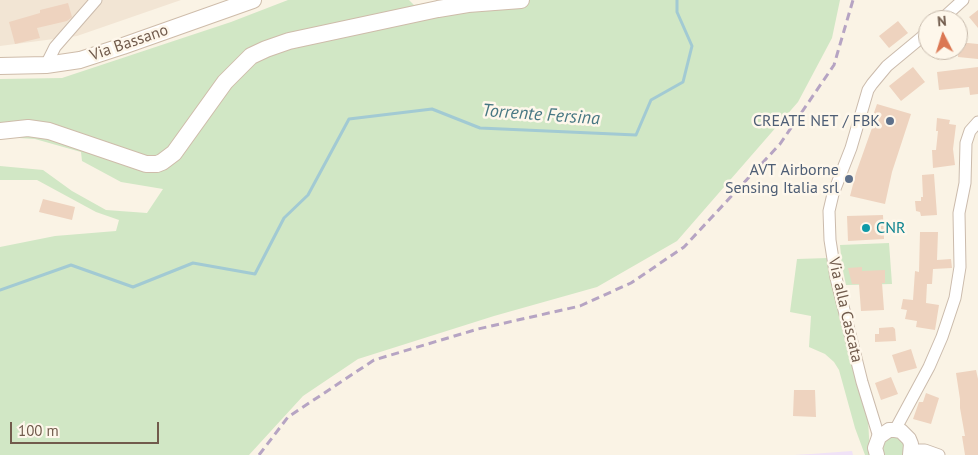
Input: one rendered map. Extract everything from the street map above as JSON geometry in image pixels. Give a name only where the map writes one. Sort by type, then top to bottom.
[{"type":"main road","name":"Via Bassano","points":[[0,66],[46,65],[80,60],[253,0]]},
{"type":"main road","points":[[0,131],[28,128],[49,131],[146,164],[157,164],[174,154],[224,82],[251,56],[266,49],[289,41],[438,9],[468,4],[521,0]]},
{"type":"street","points":[[46,65],[55,47],[96,0]]},
{"type":"street","points":[[952,10],[963,0]]},
{"type":"street","name":"Via alla Cascata","points":[[879,436],[862,382],[836,278],[830,240],[830,210],[868,90],[887,66],[918,40]]},
{"type":"street","points":[[895,430],[929,368],[955,298],[960,267],[959,214],[965,182],[966,143],[970,131],[978,122]]},
{"type":"street","points":[[877,455],[876,442],[879,436],[883,432],[895,430],[900,431],[909,439],[911,453],[925,450],[939,455]]},
{"type":"shaded area","points":[[0,0],[181,0],[77,36],[0,46]]},
{"type":"shaded area","points":[[852,451],[853,455],[794,455],[811,454]]},
{"type":"green space","points":[[288,0],[409,0],[414,5],[444,0],[840,0],[832,38],[798,102],[677,241],[597,287],[494,316],[358,359],[303,396],[249,455],[0,455],[0,247],[55,236],[116,231],[119,220],[96,212],[37,180],[0,180],[0,166],[43,170],[72,191],[106,210],[147,213],[163,189],[121,182],[82,161],[81,152],[35,139],[0,138],[0,79],[62,78],[231,22]]},
{"type":"green space","points":[[889,243],[892,284],[846,285],[840,245]]},
{"type":"green space","points":[[828,258],[868,419],[870,455],[865,455],[855,428],[839,370],[834,362],[825,354],[809,347],[811,316],[790,312],[797,259]]},
{"type":"green space","points":[[893,435],[904,441],[904,455],[882,455],[880,444]]},
{"type":"building","points":[[68,3],[72,17],[67,21],[37,28],[40,38],[15,44],[9,22],[40,13],[40,10]]},
{"type":"building","points":[[978,10],[978,28],[969,17]]},
{"type":"building","points":[[898,21],[908,33],[889,48],[879,36]]},
{"type":"building","points":[[968,43],[978,44],[978,59],[968,58]]},
{"type":"building","points":[[913,67],[925,82],[901,101],[889,86]]},
{"type":"building","points":[[978,67],[978,94],[970,95],[969,87],[939,90],[937,72]]},
{"type":"building","points":[[877,104],[911,114],[892,172],[885,204],[850,196],[872,128],[869,127]]},
{"type":"building","points":[[937,118],[950,120],[949,124],[956,125],[953,149],[955,165],[933,168],[932,150],[936,150]]},
{"type":"building","points":[[934,174],[937,215],[921,216],[920,212],[916,211],[915,201],[921,201],[921,197],[923,197],[922,175]]},
{"type":"building","points":[[43,199],[75,207],[72,220],[39,212]]},
{"type":"building","name":"CNR","points":[[883,215],[884,239],[848,241],[847,216]]},
{"type":"building","points":[[920,232],[938,232],[937,260],[951,259],[952,268],[933,269],[932,284],[927,284],[926,303],[939,305],[935,330],[916,327],[917,321],[905,319],[907,310],[901,309],[903,299],[913,300],[915,271],[919,272]]},
{"type":"building","points":[[862,267],[862,271],[885,270],[885,283],[882,283],[884,310],[861,311],[859,284],[852,284],[848,268]]},
{"type":"building","points":[[893,327],[895,329],[896,341],[875,342],[875,334],[879,334],[879,328]]},
{"type":"building","points":[[911,349],[917,368],[898,373],[892,355]]},
{"type":"building","points":[[976,370],[978,379],[978,455],[965,455],[962,436],[965,436],[956,373]]},
{"type":"building","points":[[891,377],[898,394],[881,400],[875,383]]},
{"type":"building","points":[[794,390],[815,390],[816,417],[793,416]]},
{"type":"building","points":[[926,393],[939,398],[931,424],[913,419],[919,402],[923,402]]},
{"type":"waterway","name":"Torrente Fersina","points":[[0,290],[71,265],[133,287],[193,263],[255,274],[284,218],[308,195],[349,119],[432,109],[480,128],[636,135],[651,100],[683,82],[692,46],[677,12],[677,0]]},
{"type":"railway","points":[[259,455],[288,417],[374,360],[478,329],[580,306],[631,283],[684,247],[780,144],[834,65],[853,0]]},
{"type":"place","name":"CREATE NET / FBK","points":[[890,121]]},
{"type":"place","name":"AVT Airborne Sensing Italia srl","points":[[849,179]]},
{"type":"place","name":"CNR","points":[[866,228]]}]
